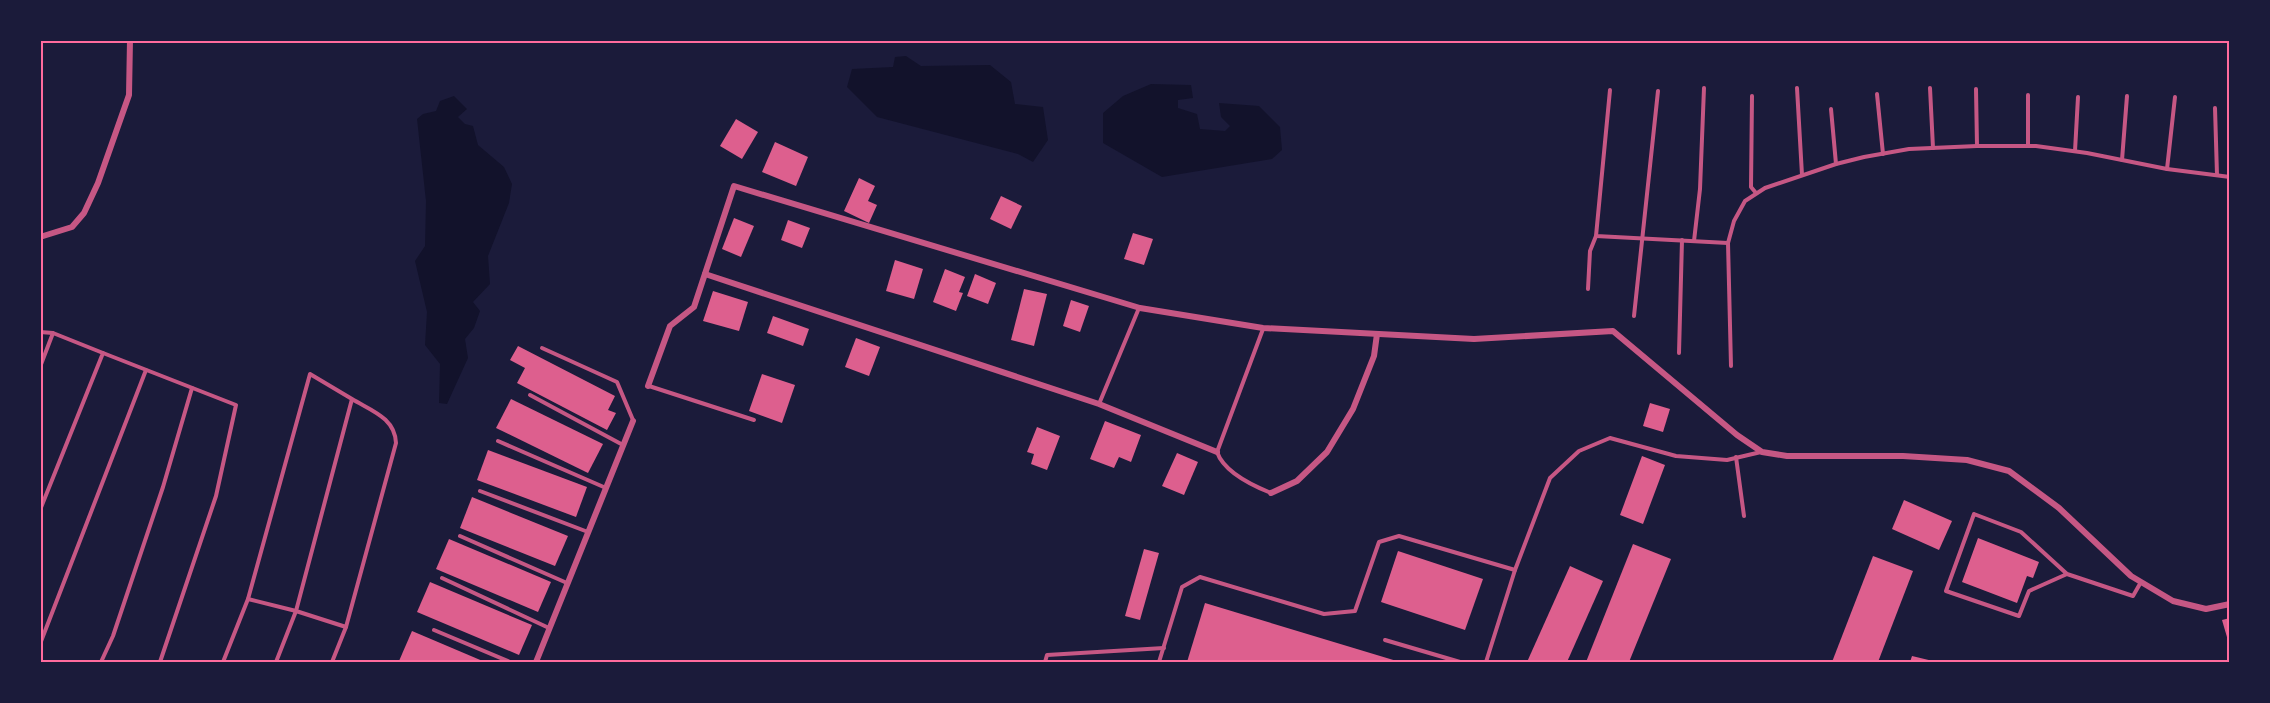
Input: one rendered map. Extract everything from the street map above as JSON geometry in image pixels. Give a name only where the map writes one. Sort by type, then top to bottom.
[{"type":"street","points":[[40,237],[72,227],[84,213],[94,193],[129,95],[130,40]]},
{"type":"street","points":[[648,386],[670,326],[694,307],[734,186],[1140,308],[1263,328],[1474,339],[1613,331],[1737,435],[1762,452],[1787,456],[1903,456],[1967,460],[2009,471],[2060,508],[2131,576],[2173,601],[2206,609],[2229,604]]},
{"type":"street","points":[[705,274],[1099,404],[1217,452]]},
{"type":"street","points":[[1271,493],[1297,482],[1327,452],[1353,409],[1374,356],[1377,334]]},
{"type":"street","points":[[536,663],[633,421]]},
{"type":"lane","points":[[1694,241],[1700,189],[1704,87]]},
{"type":"lane","points":[[1797,88],[1802,175]]},
{"type":"lane","points":[[1930,88],[1933,148]]},
{"type":"lane","points":[[1976,89],[1977,146]]},
{"type":"lane","points":[[1588,289],[1590,251],[1596,236],[1610,90]]},
{"type":"lane","points":[[1634,316],[1639,251],[1643,238],[1658,91]]},
{"type":"lane","points":[[1877,94],[1883,154]]},
{"type":"lane","points":[[2028,95],[2028,146]]},
{"type":"lane","points":[[1752,96],[1751,187],[1756,193]]},
{"type":"lane","points":[[2122,160],[2127,96]]},
{"type":"lane","points":[[2075,151],[2078,97]]},
{"type":"lane","points":[[2167,169],[2175,98]]},
{"type":"lane","points":[[2215,108],[2217,175]]},
{"type":"lane","points":[[1831,109],[1836,164]]},
{"type":"lane","points":[[1731,366],[1728,243],[1734,220],[1745,201],[1765,188],[1836,164],[1883,154],[1909,149],[1977,146],[2028,146],[2075,151],[2167,169],[2229,177]]},
{"type":"lane","points":[[1596,236],[1728,243]]},
{"type":"lane","points":[[1679,353],[1682,240]]},
{"type":"lane","points":[[1099,404],[1140,308]]},
{"type":"lane","points":[[1263,328],[1217,452],[1221,464],[1258,488],[1271,493]]},
{"type":"lane","points":[[40,332],[53,333],[236,405],[216,496],[160,663]]},
{"type":"lane","points":[[40,367],[53,333]]},
{"type":"lane","points":[[542,348],[618,382],[633,421]]},
{"type":"lane","points":[[40,510],[103,353]]},
{"type":"lane","points":[[40,644],[146,370]]},
{"type":"lane","points":[[224,663],[248,599],[310,374],[390,422],[395,432],[396,443],[346,627],[332,663]]},
{"type":"lane","points":[[648,386],[754,420]]},
{"type":"lane","points":[[101,663],[113,636],[163,487],[192,388]]},
{"type":"lane","points":[[530,395],[624,446]]},
{"type":"lane","points":[[276,663],[296,611],[352,399]]},
{"type":"lane","points":[[1486,663],[1515,570],[1550,478],[1579,451],[1610,438],[1676,456],[1727,460],[1762,452]]},
{"type":"lane","points":[[498,441],[607,488]]},
{"type":"lane","points":[[1736,457],[1744,516]]},
{"type":"lane","points":[[480,491],[589,532]]},
{"type":"lane","points":[[2067,574],[2029,591],[2019,616],[1946,591],[1974,514],[2021,532],[2067,574],[2133,596],[2141,582]]},
{"type":"lane","points":[[460,536],[568,583]]},
{"type":"lane","points":[[1159,663],[1182,587],[1200,577],[1324,615],[1355,611],[1379,542],[1399,536],[1515,570]]},
{"type":"lane","points":[[442,579],[550,628]]},
{"type":"lane","points":[[248,599],[346,627]]},
{"type":"lane","points":[[434,630],[510,663]]},
{"type":"lane","points":[[1385,640],[1460,663]]},
{"type":"lane","points":[[1045,663],[1047,655],[1164,648]]},
{"type":"shaded area","points":[[906,56],[921,66],[990,65],[1011,82],[1015,104],[1043,107],[1048,140],[1033,162],[1018,154],[877,117],[847,87],[852,69],[893,67],[895,57]]},
{"type":"shaded area","points":[[1151,84],[1191,85],[1193,98],[1178,100],[1178,108],[1197,114],[1200,129],[1225,131],[1230,126],[1221,117],[1219,103],[1259,106],[1280,127],[1282,150],[1272,159],[1162,177],[1103,143],[1103,113],[1123,96]]},
{"type":"shaded area","points":[[454,96],[467,109],[458,117],[465,124],[473,126],[478,145],[504,167],[512,184],[509,203],[488,256],[490,284],[473,302],[480,311],[474,328],[465,339],[468,358],[447,404],[439,403],[440,364],[425,345],[427,312],[415,261],[425,246],[426,201],[417,119],[423,114],[436,111],[440,101]]},
{"type":"building","points":[[736,119],[758,132],[742,159],[720,146]]},
{"type":"building","points":[[775,142],[808,157],[796,186],[762,172]]},
{"type":"building","points":[[859,178],[875,186],[868,201],[877,205],[869,223],[844,211]]},
{"type":"building","points":[[1001,196],[1022,206],[1011,229],[990,219]]},
{"type":"building","points":[[734,218],[754,226],[741,257],[722,249]]},
{"type":"building","points":[[788,220],[810,228],[802,248],[781,240]]},
{"type":"building","points":[[1133,233],[1153,239],[1144,265],[1124,259]]},
{"type":"building","points":[[895,260],[923,269],[914,299],[886,291]]},
{"type":"building","points":[[945,269],[965,277],[959,292],[963,293],[956,311],[933,302]]},
{"type":"building","points":[[975,274],[996,283],[988,304],[967,296]]},
{"type":"building","points":[[1024,289],[1047,294],[1034,346],[1011,340]]},
{"type":"building","points":[[713,291],[748,302],[739,331],[703,321]]},
{"type":"building","points":[[1071,300],[1089,306],[1080,332],[1063,326]]},
{"type":"building","points":[[773,316],[809,329],[803,346],[767,333]]},
{"type":"building","points":[[856,338],[880,347],[869,376],[845,367]]},
{"type":"building","points":[[518,346],[615,396],[608,410],[616,413],[607,430],[517,383],[525,368],[510,360]]},
{"type":"building","points":[[762,374],[795,385],[782,423],[749,411]]},
{"type":"building","points":[[511,399],[603,444],[588,473],[496,428]]},
{"type":"building","points":[[1650,403],[1670,409],[1663,432],[1643,426]]},
{"type":"building","points":[[1105,421],[1141,435],[1131,462],[1119,457],[1114,468],[1090,459]]},
{"type":"building","points":[[1037,427],[1060,436],[1047,470],[1031,464],[1034,454],[1027,452]]},
{"type":"building","points":[[488,450],[587,487],[576,517],[477,480]]},
{"type":"building","points":[[1177,453],[1198,462],[1184,495],[1162,486]]},
{"type":"building","points":[[1642,456],[1665,465],[1643,524],[1620,515]]},
{"type":"building","points":[[472,497],[568,536],[555,566],[460,528]]},
{"type":"building","points":[[1904,500],[1952,521],[1939,550],[1892,529]]},
{"type":"building","points":[[1978,538],[2039,562],[2033,578],[2027,576],[2017,603],[1962,582]]},
{"type":"building","points":[[449,539],[551,582],[538,612],[436,569]]},
{"type":"building","points":[[1633,544],[1671,559],[1629,662],[1586,662]]},
{"type":"building","points":[[1144,549],[1159,553],[1140,620],[1125,616]]},
{"type":"building","points":[[1398,551],[1483,579],[1465,630],[1381,602]]},
{"type":"building","points":[[1873,556],[1913,571],[1878,662],[1832,662]]},
{"type":"building","points":[[1570,566],[1603,581],[1567,662],[1527,662]]},
{"type":"building","points":[[430,582],[532,625],[519,655],[417,612]]},
{"type":"building","points":[[1205,603],[1400,662],[1187,662]]},
{"type":"building","points":[[2230,618],[2230,644],[2229,644],[2222,620]]},
{"type":"building","points":[[412,631],[485,662],[399,661]]},
{"type":"building","points":[[1912,656],[1937,662],[1910,662]]}]
